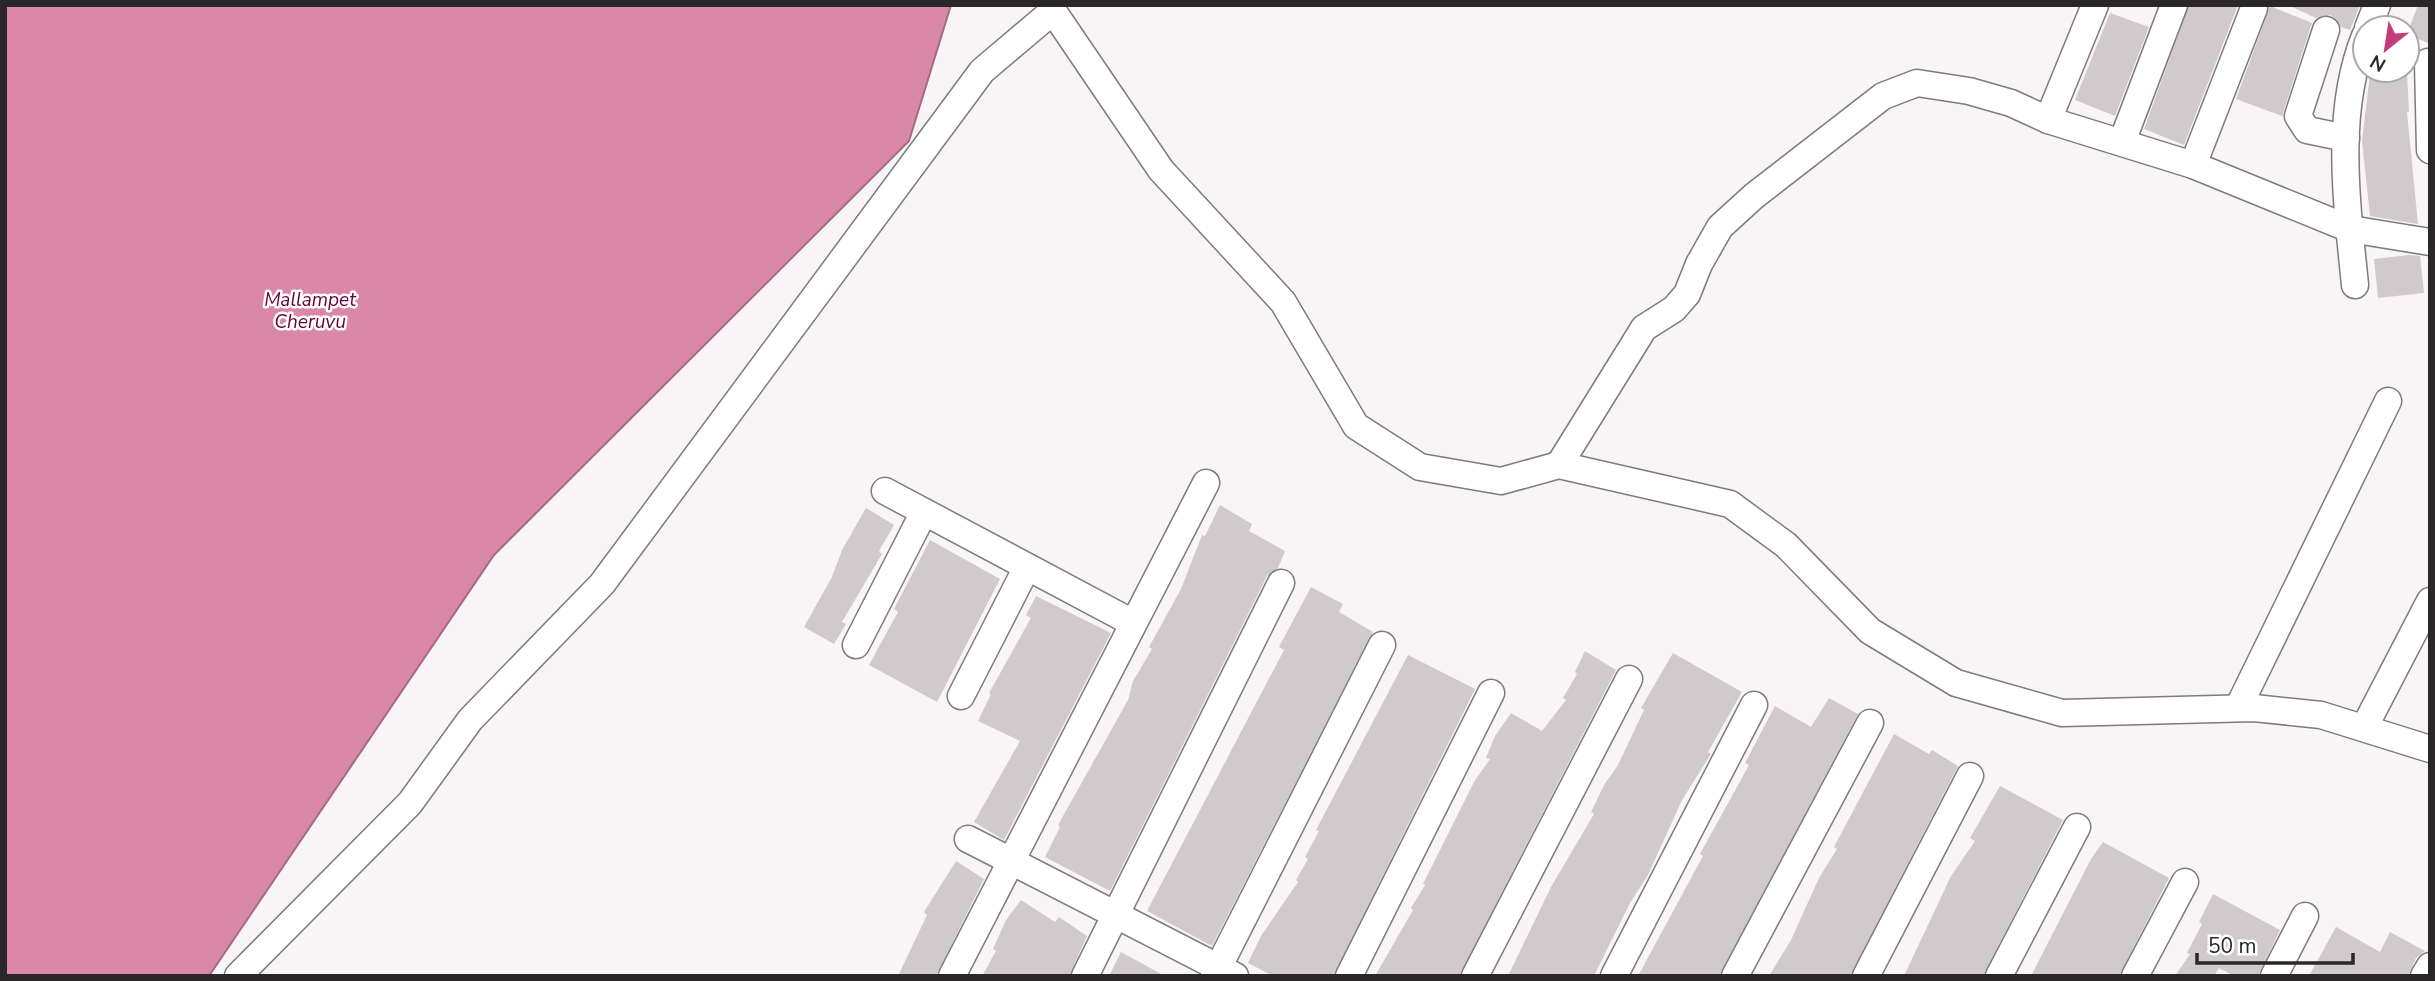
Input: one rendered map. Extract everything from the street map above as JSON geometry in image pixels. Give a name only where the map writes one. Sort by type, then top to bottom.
[{"type":"street","points":[[2048,120],[2095,5]]},
{"type":"street","points":[[2122,142],[2174,5]]},
{"type":"street","points":[[2193,165],[2254,8]]},
{"type":"street","points":[[238,976],[410,803],[470,720],[602,584],[982,71],[1053,10],[1161,170],[1283,302],[1356,426],[1420,467],[1501,481],[1559,466],[1730,504],[1786,545],[1870,631],[1956,683],[2062,713],[2238,708],[2321,715],[2430,749]]},
{"type":"street","points":[[2326,30],[2298,116],[2307,130],[2346,138]]},
{"type":"street","points":[[2428,62],[2430,150]]},
{"type":"street","points":[[1559,466],[1644,328],[1674,309],[1688,293],[1699,264],[1720,227],[1754,196],[1883,96],[1917,83],[1969,91],[2011,103],[2048,120],[2193,165],[2350,229],[2430,242]]},
{"type":"street","points":[[2351,84],[2346,138],[2355,285]]},
{"type":"street","points":[[2238,708],[2388,401]]},
{"type":"street","points":[[952,976],[1009,860],[1206,483]]},
{"type":"street","points":[[885,491],[1133,623]]},
{"type":"street","points":[[856,645],[924,512]]},
{"type":"street","points":[[961,696],[1027,567]]},
{"type":"street","points":[[1085,976],[1281,583]]},
{"type":"street","points":[[2364,728],[2430,601]]},
{"type":"street","points":[[968,839],[1223,973],[1382,645]]},
{"type":"street","points":[[1475,976],[1629,679]]},
{"type":"street","points":[[1349,976],[1490,693]]},
{"type":"street","points":[[1614,976],[1754,705]]},
{"type":"street","points":[[1735,976],[1870,723]]},
{"type":"street","points":[[1866,976],[1970,776]]},
{"type":"street","points":[[1999,976],[2077,827]]},
{"type":"street","points":[[2135,976],[2185,882]]},
{"type":"street","points":[[2274,976],[2305,916]]},
{"type":"street","points":[[2424,976],[2430,966]]},
{"type":"water","name":"Mallampet Cheruvu","points":[[5,5],[951,5],[909,141],[494,555],[209,976],[5,976]]},
{"type":"building","points":[[2189,5],[2238,5],[2184,145],[2144,129]]},
{"type":"building","points":[[2288,5],[2360,5],[2356,14],[2351,14],[2350,30],[2341,27],[2331,15],[2316,18]]},
{"type":"building","points":[[2418,5],[2430,5],[2430,44],[2421,40],[2421,14],[2415,14]]},
{"type":"building","points":[[2270,6],[2312,23],[2282,116],[2236,99]]},
{"type":"building","points":[[2110,13],[2149,27],[2115,116],[2075,100]]},
{"type":"building","points":[[2369,84],[2408,84],[2407,112],[2418,224],[2370,216],[2362,141]]},
{"type":"building","points":[[2420,256],[2424,293],[2378,298],[2374,259]]},
{"type":"building","points":[[1220,505],[1252,524],[1249,531],[1285,551],[1278,568],[1267,576],[1110,891],[1045,857],[1060,827],[1058,825],[1128,700],[1133,681],[1152,649],[1149,647],[1181,589],[1202,535],[1205,536]]},
{"type":"building","points":[[866,508],[894,525],[879,551],[882,554],[842,622],[846,624],[834,644],[804,627]]},
{"type":"building","points":[[930,540],[1000,579],[937,702],[869,665],[898,612],[894,609]]},
{"type":"building","points":[[1311,587],[1343,604],[1339,612],[1373,632],[1212,946],[1147,911],[1284,650],[1279,647]]},
{"type":"building","points":[[1036,596],[1111,633],[1004,840],[974,822],[1020,741],[978,721],[991,694],[989,693],[1031,618],[1026,615]]},
{"type":"building","points":[[1585,651],[1616,670],[1459,976],[1375,976],[1413,910],[1411,908],[1425,885],[1423,884],[1474,782],[1490,759],[1486,758],[1495,736],[1511,713],[1542,731],[1566,700],[1563,698],[1577,674],[1575,672]]},
{"type":"building","points":[[1673,653],[1742,692],[1708,752],[1711,754],[1682,800],[1648,875],[1630,903],[1594,976],[1508,976],[1551,887],[1594,814],[1591,812],[1604,785],[1618,765],[1644,710],[1641,708]]},
{"type":"building","points":[[1408,655],[1475,689],[1333,976],[1273,976],[1248,963],[1261,936],[1298,882],[1296,880],[1308,859],[1305,857],[1319,831],[1316,830]]},
{"type":"building","points":[[1829,698],[1858,714],[1719,976],[1638,976],[1703,856],[1700,854],[1749,765],[1745,763],[1775,706],[1811,727]]},
{"type":"building","points":[[1894,734],[1929,754],[1932,750],[1958,766],[1850,976],[1769,976],[1791,940],[1819,878],[1837,849],[1834,847]]},
{"type":"building","points":[[2000,786],[2063,820],[1983,976],[1904,976],[1951,876],[1975,841],[1970,838]]},
{"type":"building","points":[[2103,842],[2169,878],[2120,974],[2031,976],[2091,859]]},
{"type":"building","points":[[956,861],[984,879],[936,976],[898,976],[927,915],[924,912]]},
{"type":"building","points":[[2213,894],[2280,930],[2258,976],[2234,976],[2219,968],[2214,976],[2175,976],[2190,954],[2187,953]]},
{"type":"building","points":[[1021,900],[1055,922],[1059,917],[1087,936],[1069,976],[982,976],[996,951],[993,949],[1006,920]]},
{"type":"building","points":[[2336,927],[2380,952],[2390,932],[2425,951],[2416,958],[2408,976],[2309,976]]},
{"type":"building","points":[[1121,952],[1165,976],[1109,976]]}]
